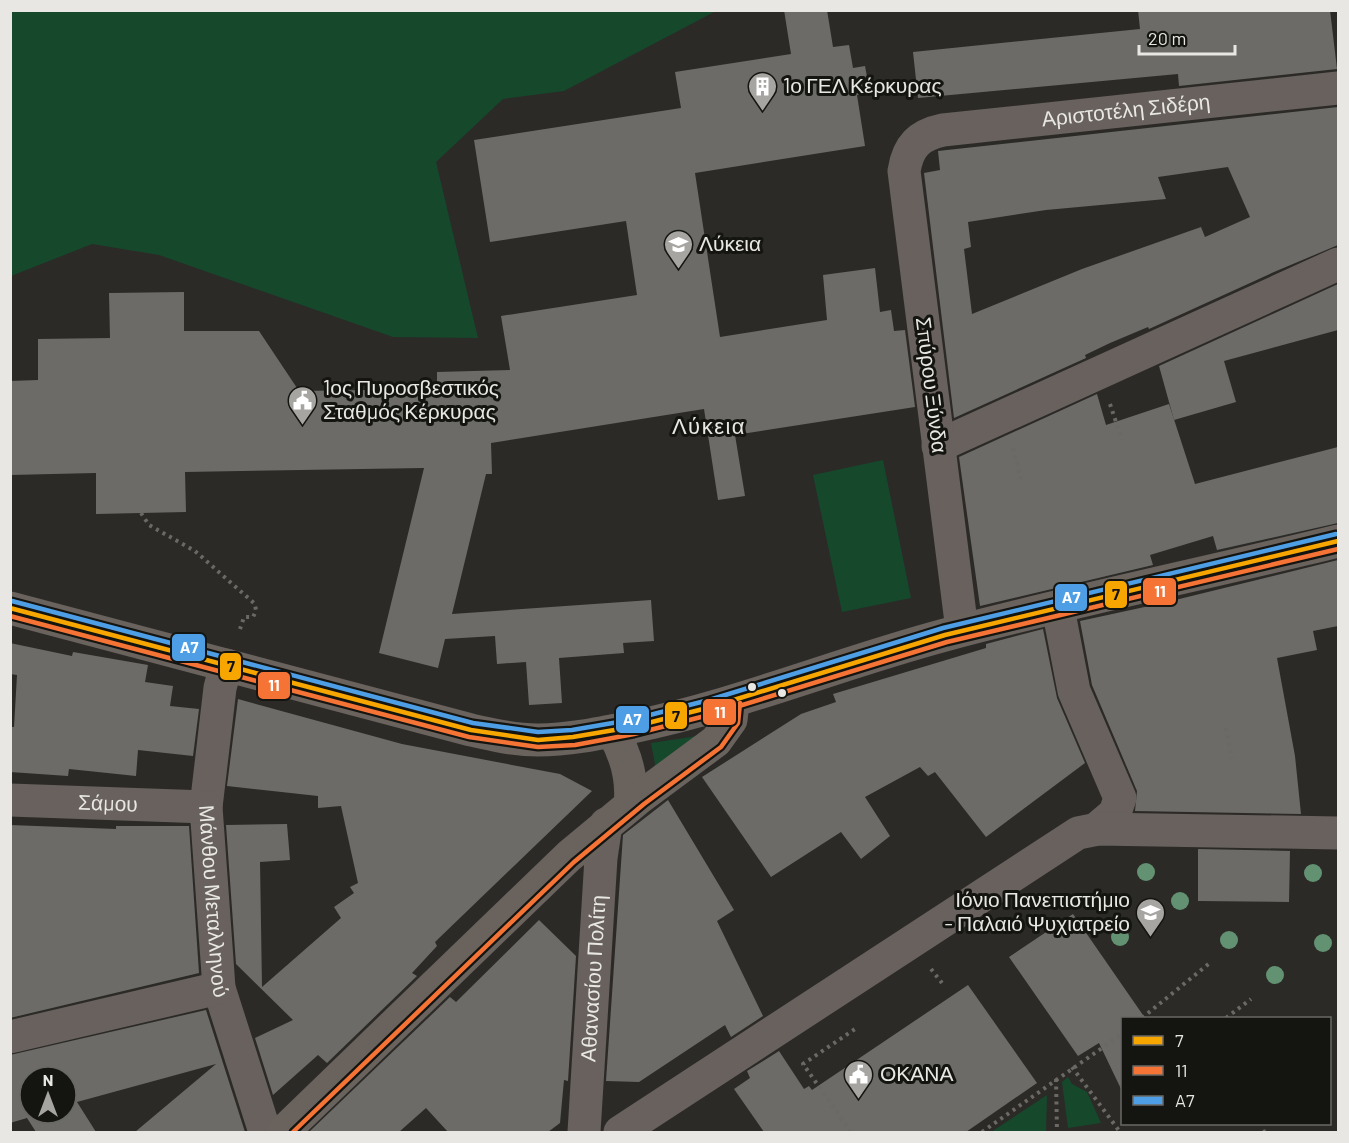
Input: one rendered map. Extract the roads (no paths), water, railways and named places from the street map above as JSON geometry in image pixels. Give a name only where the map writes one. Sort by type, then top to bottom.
[{"type":"main road","points":[[10,608],[496,736],[538,740],[612,731],[668,720],[733,702],[882,652],[962,630],[1338,542]]},
{"type":"main road","points":[[283,1132],[533,890],[618,815],[716,741],[731,720],[733,702]]},
{"type":"main road","points":[[612,731],[621,746],[628,767],[618,815]]},
{"type":"street","name":"Αριστοτέλη Σιδέρη","points":[[916,141],[929,133],[944,130],[1338,88]]},
{"type":"street","name":"Σπύρου Ξύνδα","points":[[916,141],[907,156],[904,171],[962,630]]},
{"type":"street","points":[[938,446],[1338,264]]},
{"type":"street","points":[[1058,608],[1074,692],[1120,798],[1115,813],[1096,829]]},
{"type":"street","name":"Μάνθου Μεταλληνού","points":[[226,665],[220,688],[206,807],[219,988],[265,1132]]},
{"type":"street","name":"Σάμου","points":[[10,800],[206,807]]},
{"type":"street","name":"Αθανασίου Πολίτη","points":[[584,1132],[601,858],[618,815]]},
{"type":"street","points":[[620,1132],[1078,833],[1096,829],[1338,833]]},
{"type":"street","points":[[10,1037],[219,988]]},
{"type":"place","name":"1ο ΓΕΛ Κέρκυρας","points":[[762,112]]},
{"type":"place","name":"Λύκεια","points":[[678,270]]},
{"type":"place","name":"1ος Πυροσβεστικός Σταθμός Κέρκυρας","points":[[302,426]]},
{"type":"place","name":"Ιόνιο Πανεπιστήμιο - Παλαιό Ψυχιατρείο","points":[[1151,938]]},
{"type":"place","name":"ΟΚΑΝΑ","points":[[859,1100]]},
{"type":"district","name":"Λύκεια","points":[[709,426]]}]
